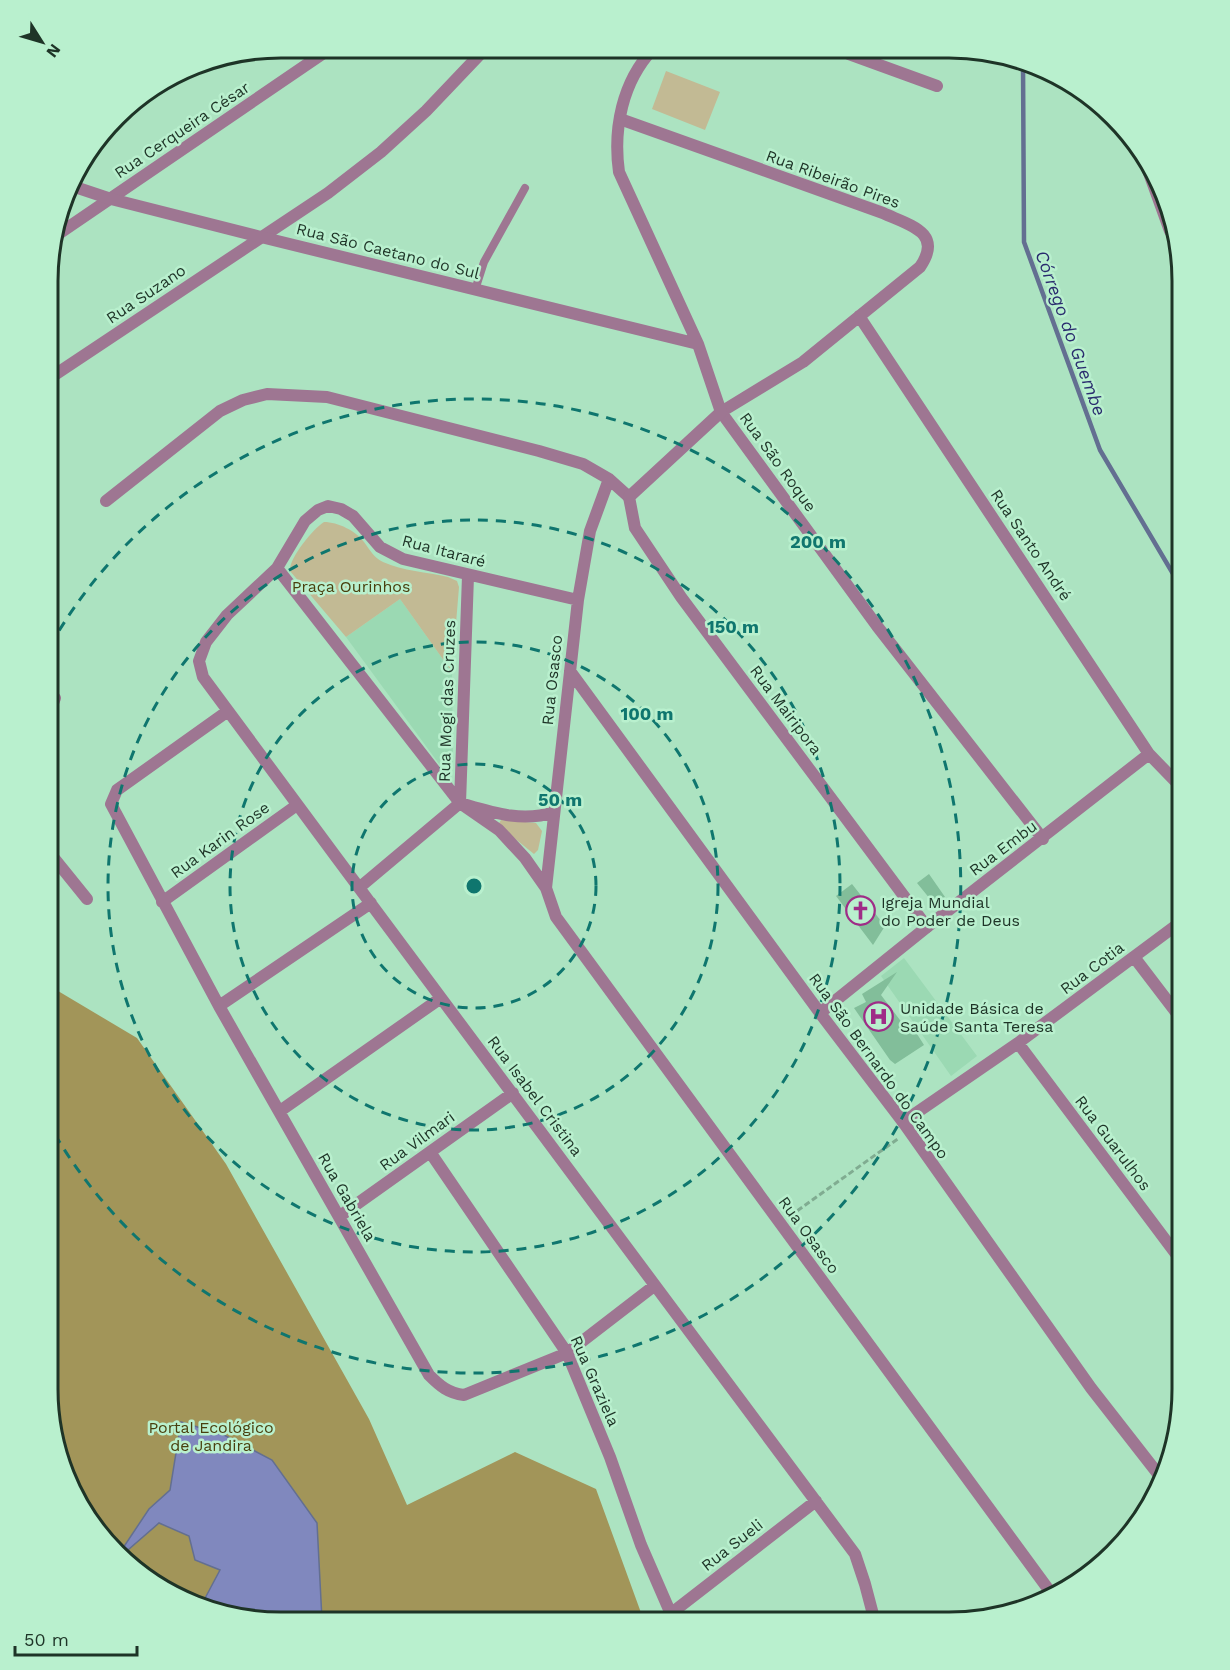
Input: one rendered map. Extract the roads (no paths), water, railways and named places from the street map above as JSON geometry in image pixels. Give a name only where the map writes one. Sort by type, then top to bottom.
[{"type":"street","name":"Rua Cerqueira César","points":[[65,230],[316,58]]},
{"type":"street","name":"Rua Suzano","points":[[58,373],[328,193],[381,152],[426,111],[476,58]]},
{"type":"street","name":"Rua São Roque","points":[[644,58],[626,91],[616,147],[619,172],[698,344],[721,412],[877,626],[1043,838]]},
{"type":"street","points":[[862,58],[937,86]]},
{"type":"street","name":"Rua Ribeirão Pires","points":[[620,119],[883,213],[924,233],[929,247],[927,257],[920,267],[803,362],[721,412],[629,497]]},
{"type":"street","name":"Rua São Caetano do Sul","points":[[79,188],[111,199],[261,237],[698,344]]},
{"type":"street","name":"Rua Santo André","points":[[859,316],[1149,754],[1172,778]]},
{"type":"street","points":[[106,501],[220,411],[243,400],[267,394],[327,397],[539,451],[583,464],[609,479],[629,497]]},
{"type":"street","name":"Rua Osasco","points":[[546,888],[578,600],[590,531],[609,479]]},
{"type":"street","name":"Rua Mairipora","points":[[629,497],[635,528],[681,597],[927,927]]},
{"type":"street","name":"Rua Itararé","points":[[277,568],[305,521],[318,510],[328,506],[342,509],[353,516],[381,547],[388,553],[403,559],[578,600]]},
{"type":"street","name":"Rua Osasco","points":[[277,568],[460,803],[500,830],[525,858],[546,888],[556,917],[1048,1589]]},
{"type":"street","name":"Rua Isabel Cristina","points":[[277,568],[226,615],[206,642],[199,661],[203,676],[855,1554],[873,1612]]},
{"type":"street","name":"Rua Mogi das Cruzes","points":[[468,576],[460,803],[523,818],[538,818],[554,813]]},
{"type":"street","name":"Rua São Bernardo do Campo","points":[[570,671],[906,1127],[1091,1388],[1156,1471]]},
{"type":"street","name":"Rua Gabriela","points":[[228,711],[117,790],[111,804],[219,1006],[429,1375],[440,1386],[452,1393],[464,1395],[567,1353],[654,1286]]},
{"type":"street","name":"Rua Embu","points":[[820,1013],[1149,754]]},
{"type":"street","points":[[360,887],[460,803]]},
{"type":"street","name":"Rua Karin Rose","points":[[162,902],[297,805]]},
{"type":"street","points":[[58,863],[87,898]]},
{"type":"street","points":[[219,1006],[371,903]]},
{"type":"street","name":"Rua Cotia","points":[[906,1127],[1172,928]]},
{"type":"street","points":[[1134,957],[1172,1007]]},
{"type":"street","points":[[280,1111],[441,998]]},
{"type":"street","name":"Rua Guarulhos","points":[[1018,1043],[1172,1249]]},
{"type":"street","name":"Rua Vilmari","points":[[340,1216],[513,1093]]},
{"type":"street","name":"Rua Graziela","points":[[430,1152],[567,1353],[610,1457],[641,1545],[669,1612]]},
{"type":"street","name":"Rua Sueli","points":[[678,1612],[816,1501]]},
{"type":"lane","points":[[475,290],[484,262],[525,188]]},
{"type":"water","points":[[181,1422],[224,1435],[272,1460],[317,1523],[322,1612],[252,1610],[205,1598],[220,1570],[195,1560],[189,1536],[159,1523],[128,1550],[124,1546],[149,1509],[170,1490]]},
{"type":"waterway","name":"Córrego do Guembe","points":[[1023,71],[1024,242],[1100,450],[1172,572]]},
{"type":"place","name":"Igreja Mundial do Poder de Deus","points":[[860,911]]},
{"type":"place","name":"Unidade Básica de Saúde Santa Teresa","points":[[879,1017]]},
{"type":"park label","name":"Praça Ourinhos","points":[[351,586]]},
{"type":"park label","name":"Portal Ecológico de Jandira","points":[[211,1436]]}]
